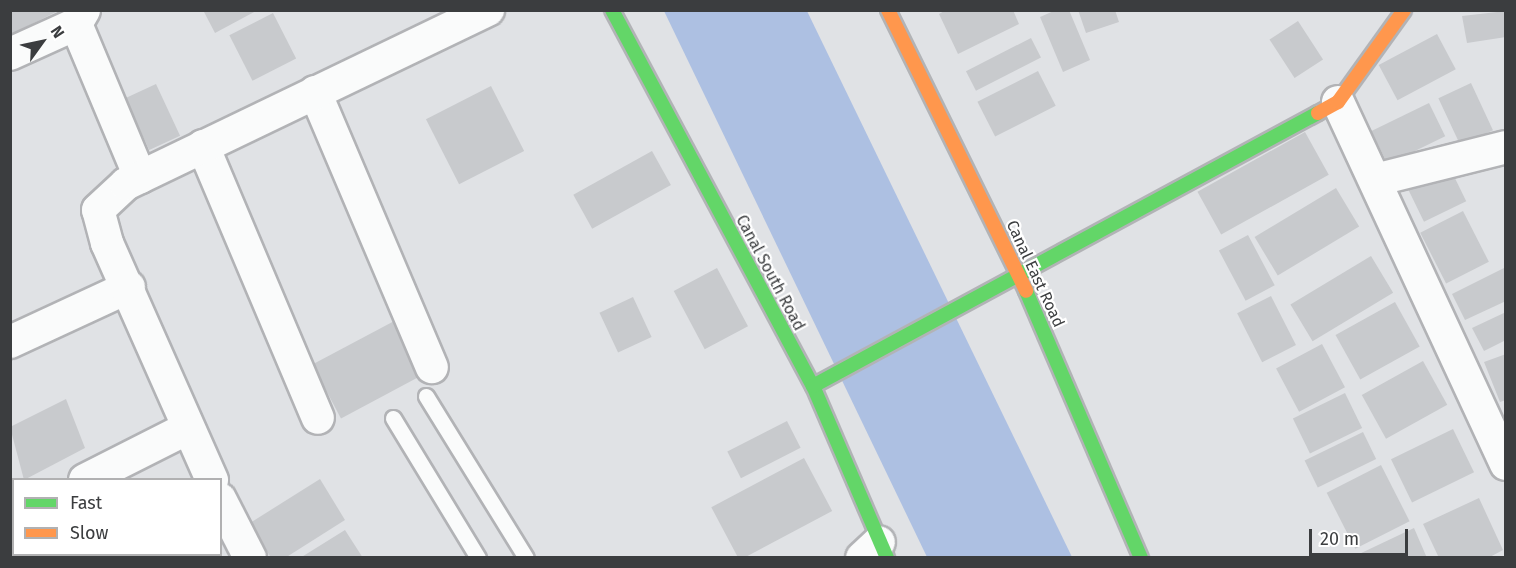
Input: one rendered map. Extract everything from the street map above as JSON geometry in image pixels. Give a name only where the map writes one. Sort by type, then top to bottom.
[{"type":"street","points":[[211,478],[188,428],[98,210],[140,177],[488,10]]},
{"type":"street","name":"Canal South Road","points":[[612,10],[813,386],[876,552]]},
{"type":"street","name":"Canal East Road","points":[[888,10],[1019,275],[1141,558]]},
{"type":"street","points":[[813,386],[830,373],[1019,275],[1338,102],[1404,10]]},
{"type":"street","points":[[10,54],[80,17],[140,177]]},
{"type":"street","points":[[315,93],[429,382]]},
{"type":"street","points":[[1338,102],[1506,464]]},
{"type":"street","points":[[203,146],[318,418]]},
{"type":"street","points":[[1375,180],[1506,147]]},
{"type":"street","points":[[10,342],[129,287]]},
{"type":"street","points":[[89,478],[188,428]]},
{"type":"street","points":[[222,503],[250,558]]},
{"type":"lane","points":[[429,382],[526,558]]},
{"type":"lane","points":[[393,418],[478,558]]},
{"type":"water","points":[[664,11],[807,11],[1072,557],[927,557]]},
{"type":"building","points":[[10,10],[60,10],[10,35]]},
{"type":"building","points":[[203,10],[258,10],[215,33]]},
{"type":"building","points":[[946,10],[1013,10],[1019,24],[958,54],[939,14]]},
{"type":"building","points":[[1056,10],[1069,10],[1090,60],[1063,72],[1040,17]]},
{"type":"building","points":[[1078,10],[1115,10],[1119,22],[1086,33]]},
{"type":"building","points":[[1506,11],[1506,37],[1467,43],[1462,16]]},
{"type":"building","points":[[273,13],[296,58],[252,81],[229,35]]},
{"type":"building","points":[[1298,21],[1323,60],[1295,78],[1269,40]]},
{"type":"building","points":[[1437,34],[1456,69],[1398,100],[1379,65]]},
{"type":"building","points":[[1031,38],[1041,58],[976,91],[966,71]]},
{"type":"building","points":[[1038,71],[1056,106],[995,137],[977,102]]},
{"type":"building","points":[[1471,83],[1493,130],[1460,145],[1438,98]]},
{"type":"building","points":[[156,84],[180,136],[149,150],[125,98]]},
{"type":"building","points":[[491,86],[524,151],[459,184],[426,119]]},
{"type":"building","points":[[1429,103],[1445,136],[1388,164],[1371,131]]},
{"type":"building","points":[[1305,132],[1329,175],[1221,234],[1197,192]]},
{"type":"building","points":[[652,151],[671,185],[592,229],[573,195]]},
{"type":"building","points":[[1450,168],[1466,201],[1424,222],[1408,189]]},
{"type":"building","points":[[1336,188],[1359,227],[1278,276],[1255,237]]},
{"type":"building","points":[[1463,211],[1489,262],[1446,284],[1420,233]]},
{"type":"building","points":[[1248,235],[1275,285],[1246,301],[1219,250]]},
{"type":"building","points":[[1371,256],[1393,293],[1313,341],[1290,304]]},
{"type":"building","points":[[717,268],[748,326],[705,349],[674,291]]},
{"type":"building","points":[[1504,268],[1506,301],[1465,320],[1452,294]]},
{"type":"building","points":[[1271,296],[1296,345],[1262,362],[1237,313]]},
{"type":"building","points":[[633,297],[652,337],[618,353],[599,313]]},
{"type":"building","points":[[1395,302],[1420,347],[1360,380],[1336,335]]},
{"type":"building","points":[[1506,312],[1506,340],[1484,351],[1472,328]]},
{"type":"building","points":[[398,319],[427,373],[341,418],[312,365]]},
{"type":"building","points":[[1322,344],[1345,387],[1299,412],[1276,368]]},
{"type":"building","points":[[1506,354],[1506,400],[1500,402],[1484,362]]},
{"type":"building","points":[[1423,361],[1447,405],[1386,439],[1362,395]]},
{"type":"building","points":[[1345,393],[1362,428],[1310,453],[1293,418]]},
{"type":"building","points":[[66,399],[85,448],[28,478],[23,478],[10,427]]},
{"type":"building","points":[[787,421],[801,448],[741,478],[727,451]]},
{"type":"building","points":[[1453,429],[1474,472],[1412,502],[1391,459]]},
{"type":"building","points":[[1363,432],[1376,459],[1318,487],[1305,460]]},
{"type":"building","points":[[804,458],[832,511],[744,558],[738,558],[711,507]]},
{"type":"building","points":[[1381,465],[1410,521],[1355,549],[1327,493]]},
{"type":"building","points":[[320,479],[345,520],[285,558],[271,558],[250,523]]},
{"type":"building","points":[[1479,498],[1503,550],[1488,558],[1439,558],[1423,524]]},
{"type":"building","points":[[1414,528],[1427,558],[1358,558],[1357,555]]},
{"type":"building","points":[[345,530],[363,558],[300,558]]},
{"type":"building","points":[[125,556],[176,556],[176,558],[125,558]]},
{"type":"traffic: fast","points":[[612,10],[813,386],[887,558]]},
{"type":"traffic: fast","points":[[813,386],[1318,113]]},
{"type":"traffic: fast","points":[[1026,291],[1141,558]]},
{"type":"traffic: slow","points":[[888,10],[1026,291]]},
{"type":"traffic: slow","points":[[1318,113],[1338,102],[1404,10]]}]
